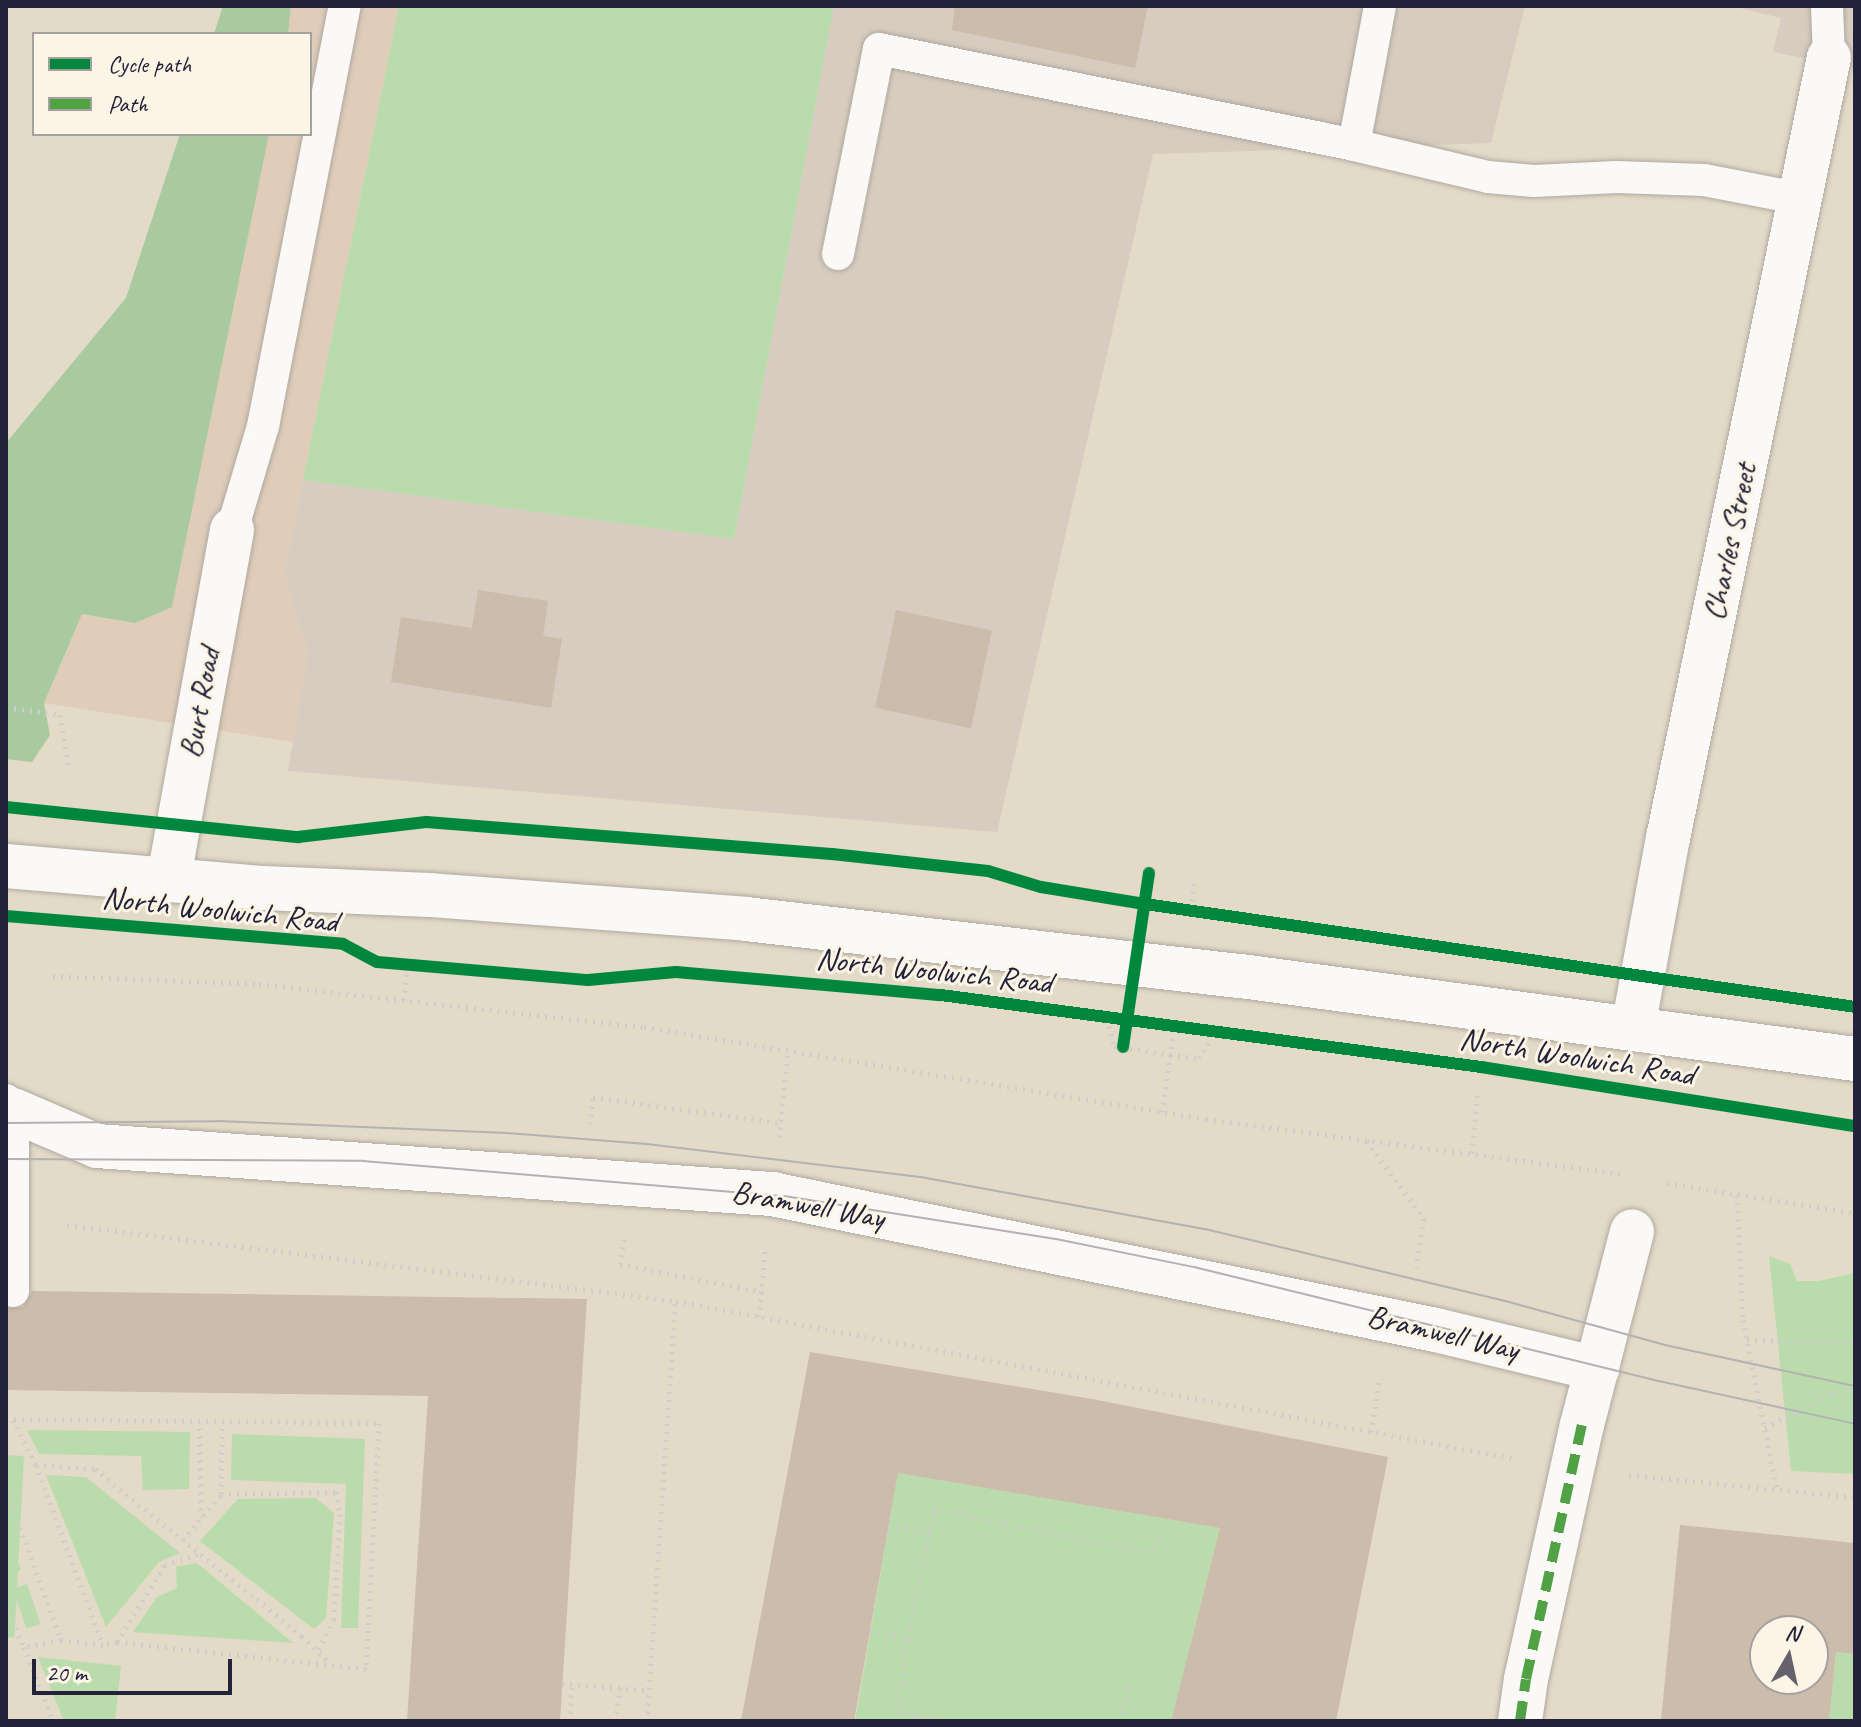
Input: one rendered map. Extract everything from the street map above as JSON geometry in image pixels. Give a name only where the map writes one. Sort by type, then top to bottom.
[{"type":"street","name":"Charles Street","points":[[1633,1028],[1668,838],[1829,57]]},
{"type":"street","name":"Burt Road","points":[[169,877],[232,530]]},
{"type":"street","name":"North Woolwich Road","points":[[6,866],[169,877],[294,890],[430,895],[746,919],[1135,964],[1855,1059]]},
{"type":"street","name":"Bramwell Way","points":[[9,1105],[97,1146],[772,1194],[1405,1324],[1597,1369]]},
{"type":"street","points":[[1520,1721],[1571,1469],[1632,1231]]},
{"type":"lane","points":[[232,530],[263,426],[345,6]]},
{"type":"lane","points":[[1354,145],[1380,6]]},
{"type":"lane","points":[[1827,6],[1829,57]]},
{"type":"lane","points":[[838,254],[879,49],[1354,145],[1488,177],[1534,181],[1617,177],[1704,180],[1802,199]]},
{"type":"lane","points":[[9,1105],[13,1291]]},
{"type":"path","points":[[6,707],[60,715],[69,770]]},
{"type":"path","points":[[1192,901],[1195,879]]},
{"type":"path","points":[[1176,908],[1205,912]]},
{"type":"path","points":[[392,963],[422,966]]},
{"type":"path","points":[[1123,1047],[1135,964]]},
{"type":"path","points":[[404,1000],[407,970]]},
{"type":"path","points":[[53,976],[259,984],[644,1027],[1162,1112],[1632,1175]]},
{"type":"path","points":[[1127,1020],[1107,1021],[1114,1046],[1199,1058],[1213,1037],[1202,1030]]},
{"type":"path","points":[[1158,1024],[1188,1028]]},
{"type":"path","points":[[1162,1112],[1173,1037]]},
{"type":"path","points":[[590,1124],[593,1097],[780,1123],[788,1051]]},
{"type":"path","points":[[1472,1153],[1478,1089]]},
{"type":"path","points":[[1366,1140],[1424,1219],[1405,1324]]},
{"type":"path","points":[[11,1176],[70,1228],[676,1301],[1571,1469],[1855,1497]]},
{"type":"path","points":[[1661,1181],[1855,1213]]},
{"type":"path","points":[[1737,1195],[1747,1340],[1777,1490]]},
{"type":"path","points":[[625,1231],[620,1264],[763,1292]]},
{"type":"path","points":[[759,1317],[765,1256]]},
{"type":"path","points":[[647,1721],[676,1301]]},
{"type":"path","points":[[1747,1340],[1855,1341]]},
{"type":"path","points":[[1371,1432],[1379,1385]]},
{"type":"path","points":[[1765,1428],[1831,1393],[1855,1389]]},
{"type":"path","points":[[10,1420],[379,1423],[366,1669],[117,1642],[103,1645],[61,1640],[24,1647]]},
{"type":"path","points":[[10,1420],[36,1465],[103,1645]]},
{"type":"path","points":[[183,1540],[221,1494],[222,1422]]},
{"type":"path","points":[[200,1428],[201,1518]]},
{"type":"path","points":[[36,1465],[95,1469],[331,1665]]},
{"type":"path","points":[[6,1490],[61,1640]]},
{"type":"path","points":[[221,1494],[336,1492],[340,1514],[334,1619],[317,1652]]},
{"type":"path","points":[[896,1721],[908,1638],[935,1509],[1154,1553],[1160,1529]]},
{"type":"path","points":[[888,1528],[930,1534]]},
{"type":"path","points":[[117,1642],[165,1565],[199,1553]]},
{"type":"path","points":[[6,1606],[53,1721]]},
{"type":"path","points":[[870,1631],[908,1638]]},
{"type":"path","points":[[562,1683],[650,1691]]},
{"type":"path","points":[[570,1721],[572,1684]]},
{"type":"path","points":[[1121,1721],[1129,1686]]},
{"type":"path","points":[[615,1721],[621,1688]]},
{"type":"path","points":[[897,1712],[944,1721]]},
{"type":"shaded area","points":[[291,6],[399,6],[284,574],[308,652],[293,742],[44,703],[82,614],[135,623],[172,606],[269,136],[312,136],[312,32],[288,32]]},
{"type":"shaded area","points":[[834,6],[1525,6],[1491,143],[1153,154],[997,832],[288,771],[308,652],[284,574],[303,480],[734,539]]},
{"type":"shaded area","points":[[1732,6],[1855,6],[1855,68],[1773,52],[1781,18]]},
{"type":"green space","points":[[223,6],[291,6],[288,32],[215,32]]},
{"type":"green space","points":[[399,6],[834,6],[734,539],[303,480]]},
{"type":"green space","points":[[179,136],[269,136],[172,607],[135,623],[82,614],[44,703],[50,735],[32,762],[6,759],[6,443],[126,298]]},
{"type":"green space","points":[[1769,1256],[1790,1264],[1797,1281],[1819,1281],[1855,1273],[1855,1474],[1791,1471]]},
{"type":"green space","points":[[27,1430],[190,1432],[189,1489],[143,1490],[141,1456],[39,1454]]},
{"type":"green space","points":[[232,1434],[365,1439],[358,1628],[341,1628],[346,1484],[231,1480]]},
{"type":"green space","points":[[6,1455],[24,1456],[14,1638],[6,1637]]},
{"type":"green space","points":[[898,1473],[1220,1528],[1171,1721],[855,1721]]},
{"type":"green space","points":[[46,1475],[86,1477],[180,1553],[159,1562],[106,1627]]},
{"type":"green space","points":[[315,1498],[334,1513],[326,1618],[314,1629],[200,1541],[238,1499]]},
{"type":"green space","points":[[10,1542],[21,1570],[7,1576],[6,1543]]},
{"type":"green space","points":[[197,1563],[293,1643],[133,1632],[157,1597],[177,1588],[176,1567]]},
{"type":"green space","points":[[27,1584],[41,1624],[26,1629],[13,1589]]},
{"type":"green space","points":[[1836,1652],[1855,1654],[1855,1721],[1829,1721]]},
{"type":"green space","points":[[38,1657],[121,1666],[115,1721],[64,1721]]},
{"type":"building","points":[[955,6],[1148,6],[1135,68],[952,30]]},
{"type":"building","points":[[478,590],[548,601],[543,636],[562,639],[551,708],[391,682],[401,617],[472,628]]},
{"type":"building","points":[[896,610],[992,630],[971,728],[875,708]]},
{"type":"building","points":[[32,1291],[587,1299],[560,1721],[407,1721],[428,1396],[6,1390],[6,1308],[23,1307]]},
{"type":"building","points":[[810,1352],[1092,1399],[1388,1457],[1336,1721],[1171,1721],[1220,1528],[898,1473],[854,1721],[741,1721]]},
{"type":"building","points":[[1680,1525],[1855,1543],[1855,1654],[1836,1652],[1829,1721],[1661,1721]]},
{"type":"tram line","points":[[6,1123],[218,1121],[507,1133],[647,1144],[926,1178],[1205,1229],[1509,1302],[1665,1345],[1855,1386]]},
{"type":"tram line","points":[[6,1159],[363,1161],[784,1196],[1056,1239],[1194,1267],[1654,1380],[1855,1424]]},
{"type":"marked path","points":[[1520,1721],[1526,1679],[1582,1425]]},
{"type":"cycle path","points":[[6,807],[298,837],[426,822],[832,854],[988,871],[1041,887],[1145,904],[1855,1007]]},
{"type":"cycle path","points":[[1123,1047],[1149,873]]},
{"type":"cycle path","points":[[6,916],[343,944],[377,962],[588,980],[676,972],[941,995],[1481,1067],[1855,1126]]}]
